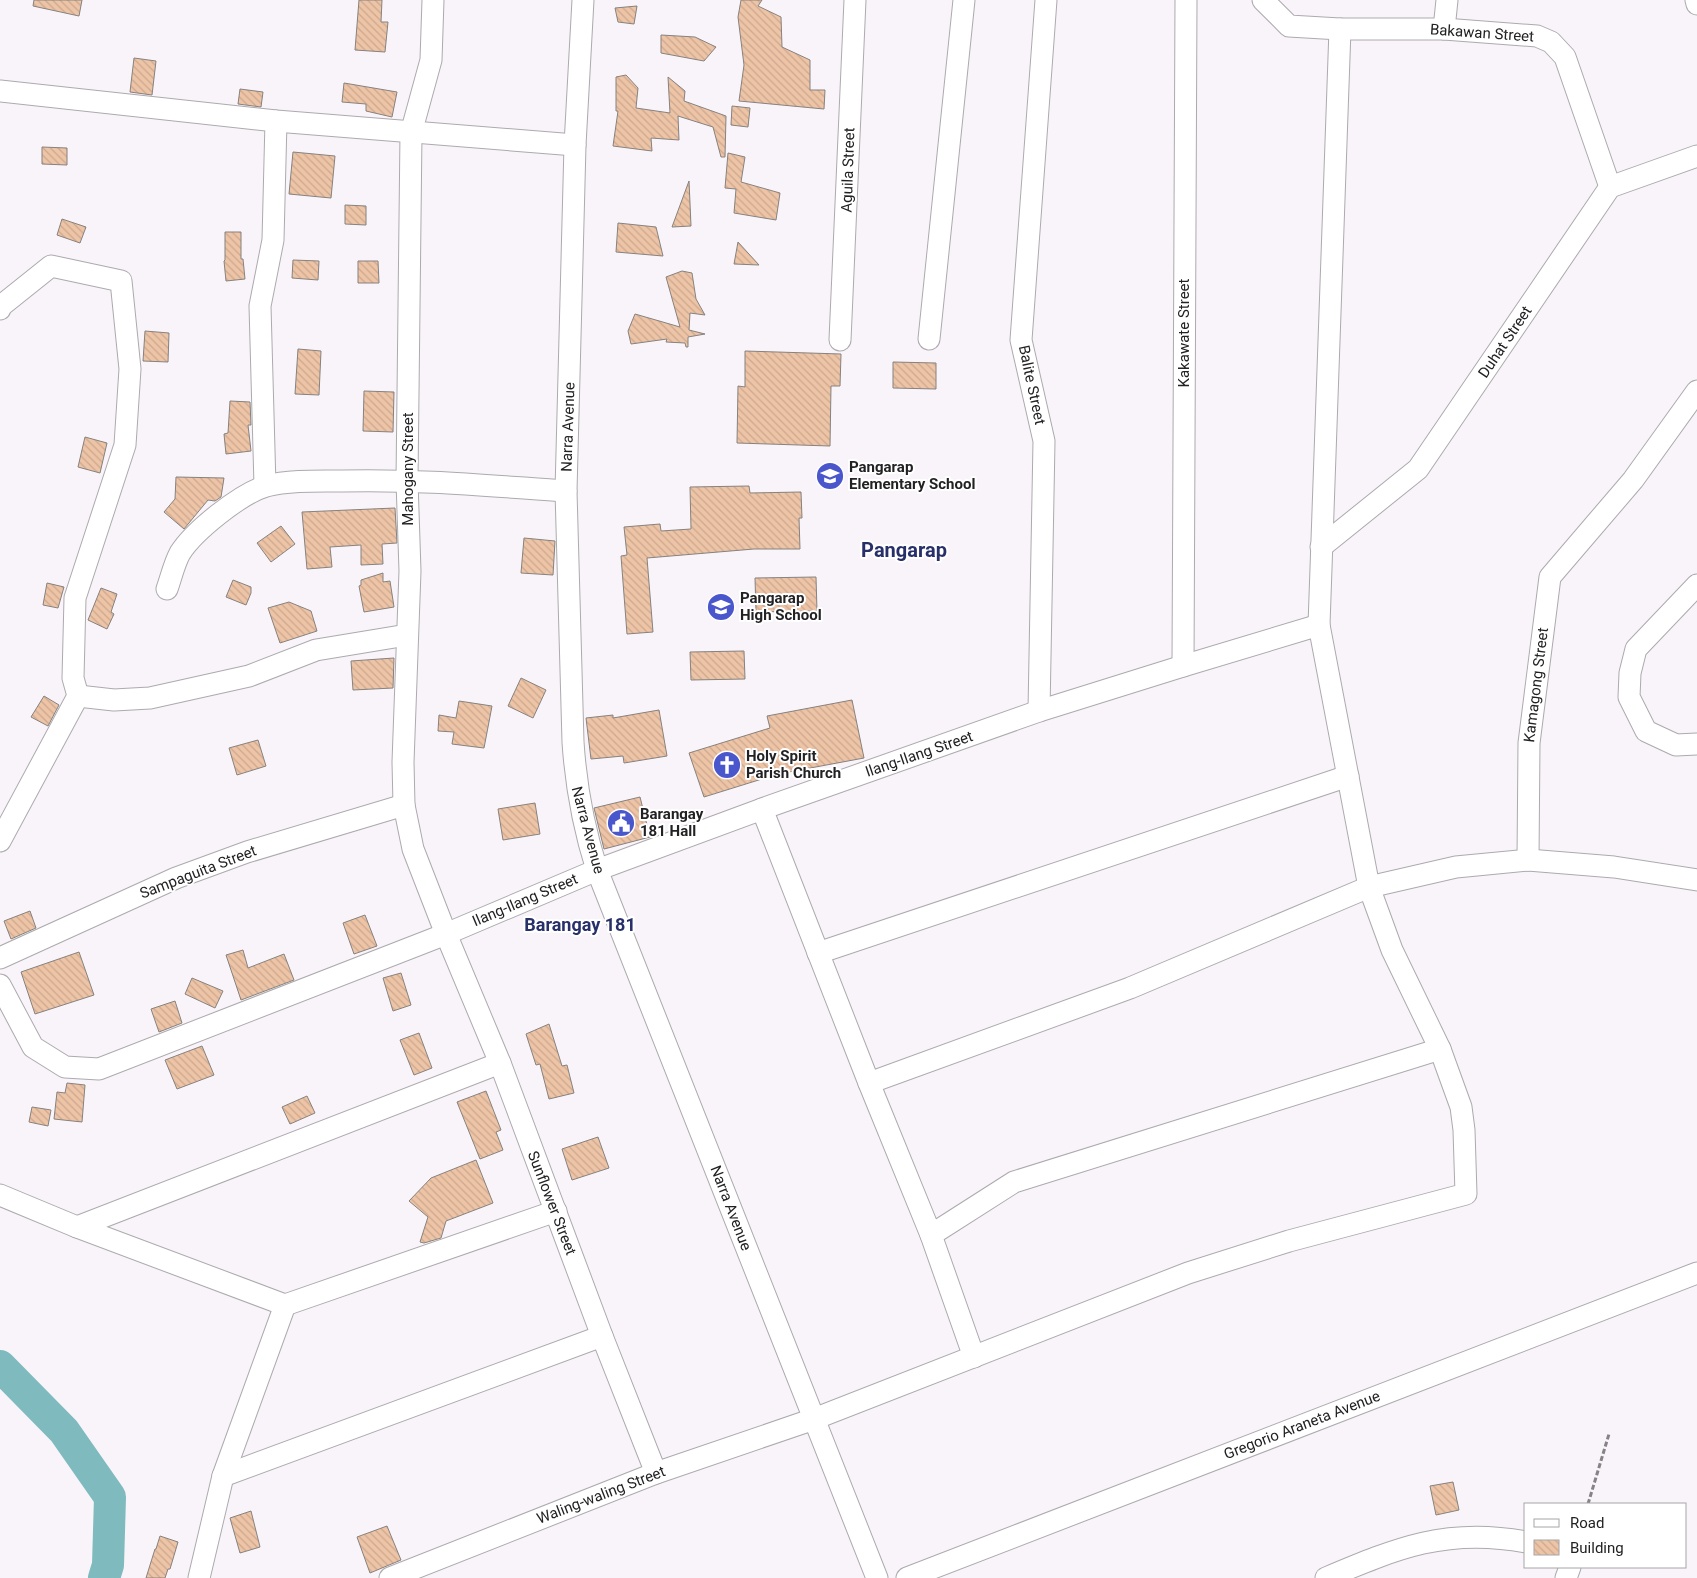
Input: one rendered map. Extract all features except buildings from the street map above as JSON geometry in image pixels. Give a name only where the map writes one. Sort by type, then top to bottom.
[{"type":"street","name":"Mahogany Street","points":[[433,0],[431,60],[411,133],[407,481],[410,571],[403,762],[404,805],[413,849],[446,934]]},
{"type":"street","name":"Narra Avenue","points":[[583,0],[575,145],[566,491],[575,780],[580,810],[597,870],[877,1578]]},
{"type":"street","name":"Aguila Street","points":[[840,340],[855,0]]},
{"type":"street","points":[[929,338],[964,0]]},
{"type":"street","name":"Balite Street","points":[[1039,711],[1044,441],[1021,340],[1046,0]]},
{"type":"street","name":"Kakawate Street","points":[[1183,666],[1186,0]]},
{"type":"street","name":"Bakawan Street","points":[[1263,0],[1289,26],[1340,29],[1444,29],[1537,36],[1552,42],[1565,57],[1610,187]]},
{"type":"street","points":[[1444,29],[1447,0]]},
{"type":"street","points":[[1696,0],[1697,4]]},
{"type":"street","points":[[932,1235],[1014,1182],[1440,1049],[1392,950],[1368,888],[1319,625],[1320,547],[1340,29]]},
{"type":"street","points":[[0,91],[276,121],[575,145]]},
{"type":"street","points":[[265,486],[260,306],[273,240],[276,121]]},
{"type":"street","points":[[1610,187],[1697,156]]},
{"type":"street","name":"Duhat Street","points":[[1320,547],[1418,469],[1610,187]]},
{"type":"street","points":[[0,309],[1,306],[51,266],[121,281],[130,369],[125,445],[75,598],[73,678],[78,696],[0,841]]},
{"type":"street","name":"Kamagong Street","points":[[1528,860],[1529,743],[1550,577],[1633,480],[1697,390]]},
{"type":"street","points":[[167,589],[180,554],[200,529],[242,498],[265,486],[306,481],[407,481],[566,491]]},
{"type":"street","points":[[1697,585],[1636,648],[1630,673],[1629,697],[1646,731],[1676,745],[1697,744]]},
{"type":"street","name":"Ilang-Ilang Street","points":[[0,985],[33,1047],[64,1066],[98,1069],[446,934],[597,870],[762,809],[1039,711],[1319,625]]},
{"type":"street","points":[[78,696],[114,700],[150,698],[249,676],[316,650],[407,635]]},
{"type":"street","points":[[818,953],[1348,776]]},
{"type":"street","name":"Sampaguita Street","points":[[0,958],[176,878],[247,852],[404,805]]},
{"type":"street","points":[[762,809],[869,1083],[932,1235],[974,1357]]},
{"type":"street","points":[[869,1083],[1130,988],[1368,888],[1456,867],[1528,860],[1614,867],[1697,880]]},
{"type":"street","name":"Sunflower Street","points":[[446,934],[500,1063],[602,1336],[656,1473]]},
{"type":"street","name":"Waling-waling Street","points":[[390,1578],[656,1473],[814,1419],[1188,1273],[1289,1241],[1466,1194],[1464,1130],[1461,1107],[1440,1049]]},
{"type":"street","points":[[77,1227],[500,1063]]},
{"type":"street","points":[[0,1195],[77,1227],[285,1306],[556,1211]]},
{"type":"street","name":"Gregorio Araneta Avenue","points":[[907,1578],[1697,1273]]},
{"type":"street","points":[[199,1578],[223,1476],[285,1306]]},
{"type":"street","points":[[223,1476],[602,1336]]},
{"type":"street","points":[[1326,1578],[1388,1552],[1428,1541],[1465,1536],[1503,1538],[1524,1542]]},
{"type":"path","points":[[1588,1503],[1610,1434]]},
{"type":"waterway","points":[[0,1366],[64,1431],[110,1497],[108,1565],[104,1578]]},
{"type":"place","name":"Pangarap Elementary School","points":[[830,476]]},
{"type":"place","name":"Pangarap High School","points":[[721,607]]},
{"type":"place","name":"Holy Spirit Parish Church","points":[[727,765]]},
{"type":"place","name":"Barangay 181 Hall","points":[[621,823]]},
{"type":"district","name":"Pangarap","points":[[904,550]]},
{"type":"district","name":"Barangay 181","points":[[580,925]]}]
